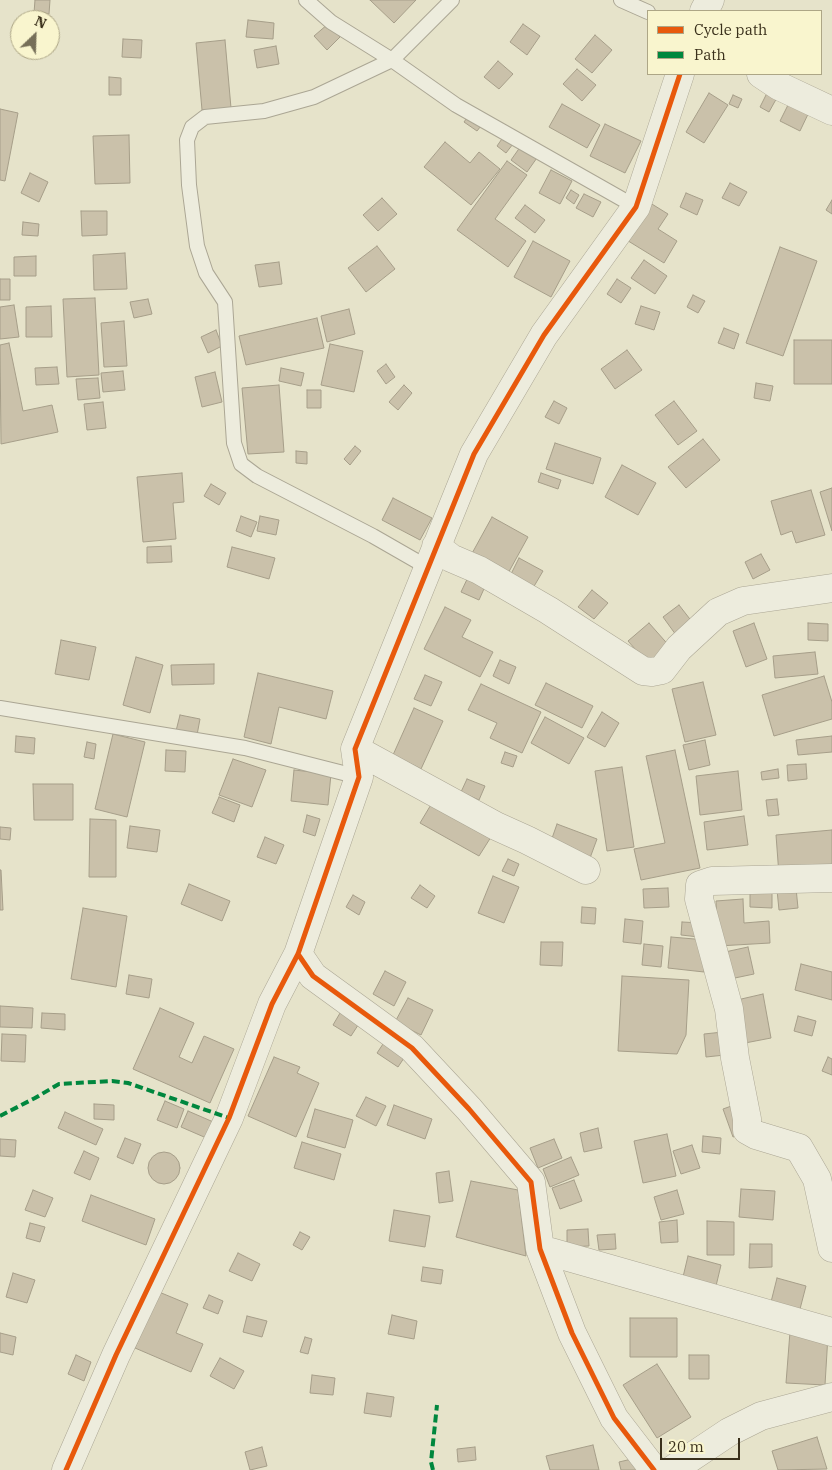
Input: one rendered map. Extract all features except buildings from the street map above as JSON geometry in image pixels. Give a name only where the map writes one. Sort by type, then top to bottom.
[{"type":"street","points":[[66,1470],[116,1355],[228,1118],[272,1004],[298,954],[359,777],[355,749],[474,454],[544,335],[636,207],[680,75]]},
{"type":"street","points":[[762,75],[779,86],[832,111]]},
{"type":"street","points":[[432,557],[451,558],[479,570],[548,610],[643,671],[652,672],[662,670],[679,648],[718,612],[743,601],[832,588]]},
{"type":"street","points":[[355,749],[496,826],[586,870]]},
{"type":"street","points":[[832,878],[712,881],[700,885],[700,899],[729,1010],[747,1130],[756,1135],[799,1148],[817,1179],[832,1248]]},
{"type":"street","points":[[298,954],[313,976],[412,1048],[469,1109],[531,1182],[540,1249],[572,1333],[614,1418],[654,1470]]},
{"type":"street","points":[[540,1249],[832,1332]]},
{"type":"street","points":[[672,1470],[729,1432],[761,1416],[832,1397]]},
{"type":"lane","points":[[306,0],[331,22],[392,60],[456,105],[636,207]]},
{"type":"lane","points":[[432,557],[373,536],[257,476],[241,464],[234,444],[225,302],[206,273],[197,246],[189,185],[187,140],[192,127],[205,117],[264,111],[314,97],[392,60],[452,0]]},
{"type":"lane","points":[[620,0],[647,12]]},
{"type":"lane","points":[[0,708],[245,748],[359,777]]},
{"type":"marked path","points":[[0,1116],[59,1084],[112,1081],[128,1083],[229,1118]]},
{"type":"marked path","points":[[433,1470],[431,1462],[437,1405]]},
{"type":"cycle path","points":[[66,1470],[116,1355],[229,1118],[272,1004],[298,954],[359,777],[355,749],[474,454],[544,335],[636,207],[680,75]]},
{"type":"cycle path","points":[[298,954],[313,976],[412,1048],[469,1109],[531,1182],[540,1249],[572,1333],[614,1418],[654,1470]]}]
